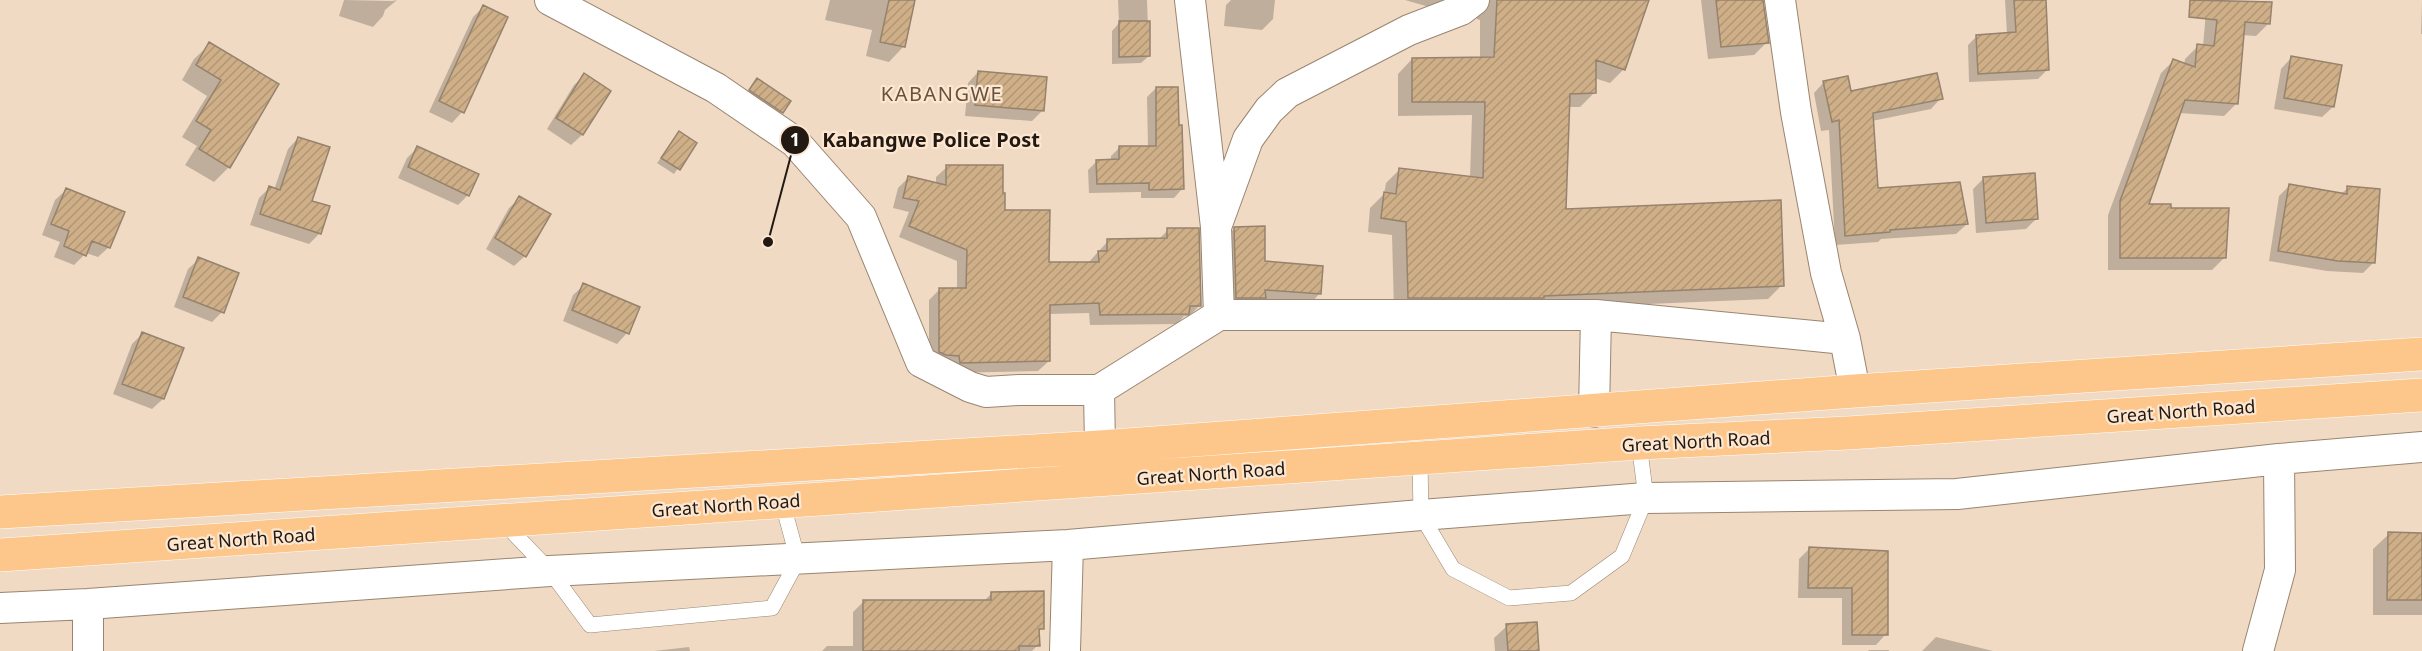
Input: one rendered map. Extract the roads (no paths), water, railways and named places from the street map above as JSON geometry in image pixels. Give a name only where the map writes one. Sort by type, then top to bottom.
[{"type":"main road","name":"Great North Road","points":[[0,513],[1100,447],[1855,391],[2422,354]]},
{"type":"main road","name":"Great North Road","points":[[0,555],[1420,460],[1639,443],[1848,433],[2422,395]]},
{"type":"street","points":[[550,0],[574,15],[716,88],[795,142],[861,218],[921,362],[970,387],[986,392],[1099,390],[1219,315],[1596,315],[1845,339]]},
{"type":"street","points":[[1190,0],[1216,227],[1219,315]]},
{"type":"street","points":[[1216,227],[1248,139],[1269,110],[1287,93],[1409,30],[1461,10],[1474,0]]},
{"type":"street","points":[[1780,0],[1796,112],[1826,273],[1845,339],[1855,391]]},
{"type":"street","points":[[1594,412],[1596,315]]},
{"type":"street","points":[[1099,390],[1100,447]]},
{"type":"street","points":[[0,608],[88,604],[550,571],[1068,545],[1646,498],[1957,494],[2279,459],[2422,447]]},
{"type":"street","points":[[2258,651],[2280,570],[2279,459]]},
{"type":"street","points":[[1065,651],[1068,545]]},
{"type":"street","points":[[88,604],[88,651]]},
{"type":"lane","points":[[1420,460],[1421,515],[1453,569],[1509,598],[1540,596],[1571,593],[1622,556],[1646,498],[1639,443]]},
{"type":"lane","points":[[502,521],[550,571],[590,625],[772,608],[798,560],[782,501]]},
{"type":"place","name":"Kabangwe Police Post","points":[[768,242]]},
{"type":"district","name":"KABANGWE","points":[[942,93]]}]
